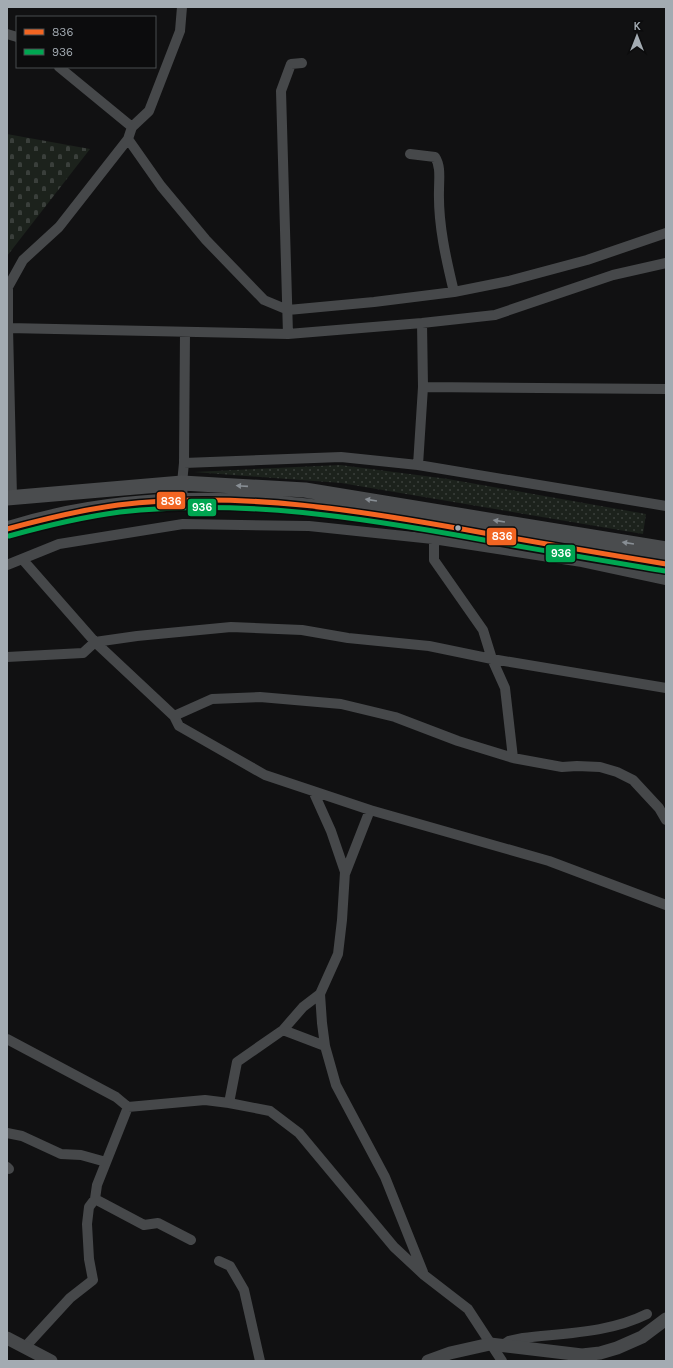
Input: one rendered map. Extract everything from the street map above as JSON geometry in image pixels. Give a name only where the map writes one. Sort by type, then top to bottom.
[{"type":"main road","points":[[10,498],[182,482],[305,490],[435,524],[666,549]]},
{"type":"main road","points":[[7,529],[39,519],[84,509],[151,502],[243,501],[295,504],[435,524],[666,564]]},
{"type":"street","points":[[10,498],[8,287],[23,260],[59,227],[128,139],[132,127],[148,111],[180,30],[182,7]]},
{"type":"street","points":[[288,334],[281,91],[291,64],[302,63]]},
{"type":"street","points":[[60,68],[132,127]]},
{"type":"street","points":[[128,139],[161,186],[206,240],[264,300],[288,310],[374,302],[454,292],[587,260],[666,233]]},
{"type":"street","points":[[410,154],[435,157],[439,162],[438,197],[454,292]]},
{"type":"street","points":[[8,328],[288,334],[422,323],[495,315],[613,274],[666,263]]},
{"type":"street","points":[[418,465],[423,387],[422,323]]},
{"type":"street","points":[[183,501],[182,482],[184,463],[185,332]]},
{"type":"street","points":[[423,387],[666,389]]},
{"type":"street","points":[[184,463],[341,457],[418,465],[666,506]]},
{"type":"street","points":[[7,566],[60,544],[183,524],[309,526],[435,524],[582,562],[666,580]]},
{"type":"street","points":[[435,524],[434,560],[483,630],[492,659],[505,688],[513,758]]},
{"type":"street","points":[[23,560],[94,642],[174,716],[179,726],[265,775],[370,810],[549,861],[666,905]]},
{"type":"street","points":[[7,657],[83,653],[94,642],[137,636],[231,627],[302,630],[348,638],[429,646],[492,659],[666,688]]},
{"type":"street","points":[[174,716],[212,699],[260,697],[341,704],[395,717],[458,741],[513,758],[562,767],[577,766],[600,768],[617,772],[633,780],[659,808],[666,820]]},
{"type":"street","points":[[313,791],[331,831],[344,874],[342,920],[338,954],[320,994],[325,1046],[336,1085],[385,1176],[424,1275]]},
{"type":"street","points":[[344,874],[370,810]]},
{"type":"street","points":[[228,1103],[237,1062],[283,1030],[303,1007],[320,994]]},
{"type":"street","points":[[283,1030],[325,1046]]},
{"type":"street","points":[[7,1039],[116,1097],[128,1107],[205,1100],[270,1111],[299,1133],[394,1246],[424,1275],[468,1309],[496,1345],[502,1361]]},
{"type":"street","points":[[25,1347],[70,1298],[93,1280],[89,1259],[87,1224],[89,1207],[95,1199],[106,1162],[128,1107]]},
{"type":"street","points":[[7,1133],[22,1136],[61,1154],[81,1155],[106,1162]]},
{"type":"street","points":[[95,1199],[144,1225],[158,1223],[191,1240]]},
{"type":"street","points":[[219,1261],[230,1266],[244,1290],[260,1361]]},
{"type":"street","points":[[428,1361],[450,1353],[496,1345],[523,1338],[608,1328],[631,1322],[647,1314]]},
{"type":"street","points":[[496,1345],[582,1355],[600,1353],[617,1348],[642,1337],[666,1318]]},
{"type":"street","points":[[7,1338],[51,1361]]},
{"type":"green space","points":[[7,134],[90,149],[7,256]]},
{"type":"green space","points":[[340,465],[448,479],[646,514],[643,534],[341,483],[194,472]]},
{"type":"transit line","name":"836","points":[[7,529],[62,515],[118,505],[164,501],[256,501],[302,505],[393,517],[666,564]]},
{"type":"transit line","name":"936","points":[[9,536],[64,522],[120,512],[166,508],[211,507],[257,509],[303,512],[394,524],[665,571]]}]
